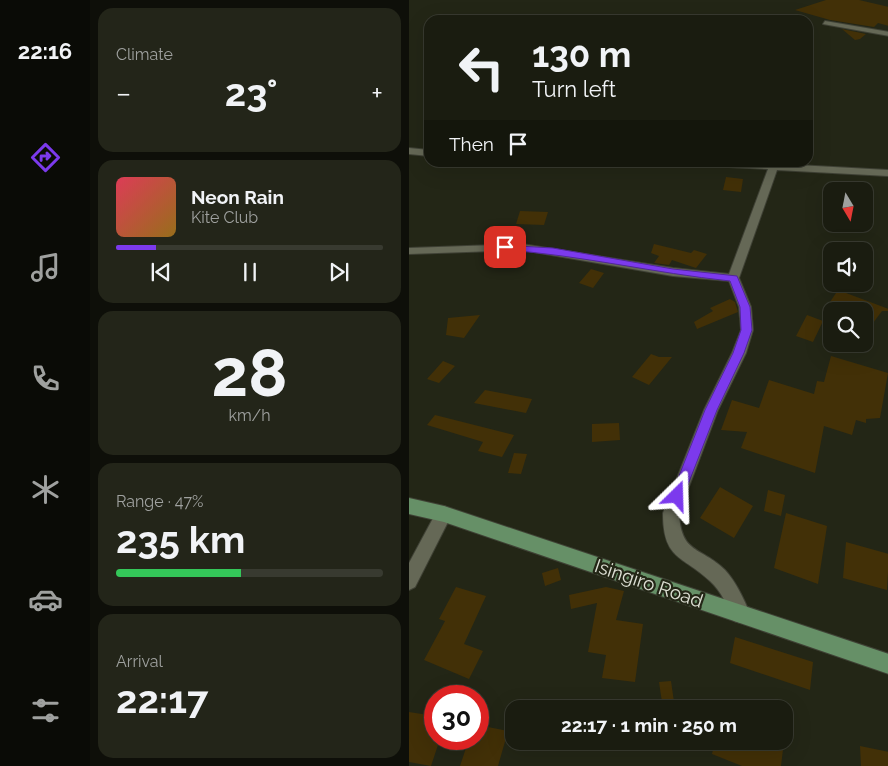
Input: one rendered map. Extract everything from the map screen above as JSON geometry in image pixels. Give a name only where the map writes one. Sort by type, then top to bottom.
[{"type":"main road","name":"Isingiro Road","points":[[409,506],[444,514],[888,664]]},
{"type":"street","points":[[825,23],[888,34]]},
{"type":"street","points":[[409,151],[424,152]]},
{"type":"street","points":[[741,614],[728,588],[716,574],[685,555],[673,540],[670,526],[671,513],[711,410],[739,353],[747,330],[745,307],[733,278],[774,167]]},
{"type":"street","points":[[813,167],[888,173]]},
{"type":"street","points":[[409,251],[523,247],[673,272],[733,278]]},
{"type":"street","points":[[409,581],[444,514]]},
{"type":"building","points":[[826,0],[859,0],[889,7],[889,26],[878,23],[874,27],[830,20],[795,10]]},
{"type":"building","points":[[842,29],[866,34],[860,39],[855,40]]},
{"type":"building","points":[[726,177],[743,179],[741,192],[723,190]]},
{"type":"building","points":[[520,211],[548,212],[544,225],[516,224]]},
{"type":"building","points":[[654,244],[691,253],[694,250],[707,254],[696,268],[672,260],[669,265],[654,263],[659,256],[651,253]]},
{"type":"building","points":[[591,269],[604,273],[593,288],[579,283]]},
{"type":"building","points":[[837,292],[843,292],[870,302],[830,302]]},
{"type":"building","points":[[730,299],[735,302],[738,312],[697,329],[694,322],[713,311],[710,308]]},
{"type":"building","points":[[873,303],[889,309],[889,311],[882,311],[873,323]]},
{"type":"building","points":[[480,315],[464,338],[446,335],[448,318]]},
{"type":"building","points":[[807,315],[823,321],[813,342],[796,336]]},
{"type":"building","points":[[651,354],[659,357],[672,357],[649,385],[632,377]]},
{"type":"building","points":[[831,356],[888,373],[880,418],[866,419],[866,423],[856,420],[852,435],[824,426],[815,473],[741,448],[747,432],[721,430],[732,400],[759,408],[769,380],[814,394],[817,381],[824,382]]},
{"type":"building","points":[[443,361],[455,366],[439,383],[427,379]]},
{"type":"building","points":[[485,390],[532,399],[526,413],[474,403]]},
{"type":"building","points":[[435,415],[514,435],[502,457],[478,451],[483,442],[427,425]]},
{"type":"building","points":[[619,423],[620,440],[592,442],[592,424]]},
{"type":"building","points":[[514,453],[527,454],[521,474],[508,473]]},
{"type":"building","points":[[720,487],[753,506],[734,538],[700,518]]},
{"type":"building","points":[[768,490],[785,495],[781,516],[764,511]]},
{"type":"building","points":[[786,513],[827,526],[818,584],[774,568]]},
{"type":"building","points":[[846,542],[889,554],[887,590],[843,578]]},
{"type":"building","points":[[558,568],[561,580],[545,586],[542,573]]},
{"type":"building","points":[[456,587],[486,596],[464,644],[483,651],[469,679],[424,660],[445,621],[439,619]]},
{"type":"building","points":[[606,587],[624,591],[616,620],[643,624],[635,682],[602,678],[606,655],[588,652],[597,603],[571,609],[569,595]]},
{"type":"building","points":[[735,637],[813,662],[810,690],[730,663]]},
{"type":"building","points":[[671,681],[674,700],[662,700],[659,682]]},
{"type":"building","points":[[409,712],[424,714],[424,750],[436,750],[431,766],[409,762]]},
{"type":"building","points":[[489,727],[505,730],[505,742],[498,766],[460,766],[465,750],[489,750]]},
{"type":"building","points":[[860,746],[889,752],[889,766],[861,766]]},
{"type":"building","points":[[713,750],[783,750],[781,766],[742,766],[712,754]]},
{"type":"route","points":[[505,247],[553,251],[673,272],[733,278],[745,307],[747,330],[739,353],[711,410],[677,496]]}]
